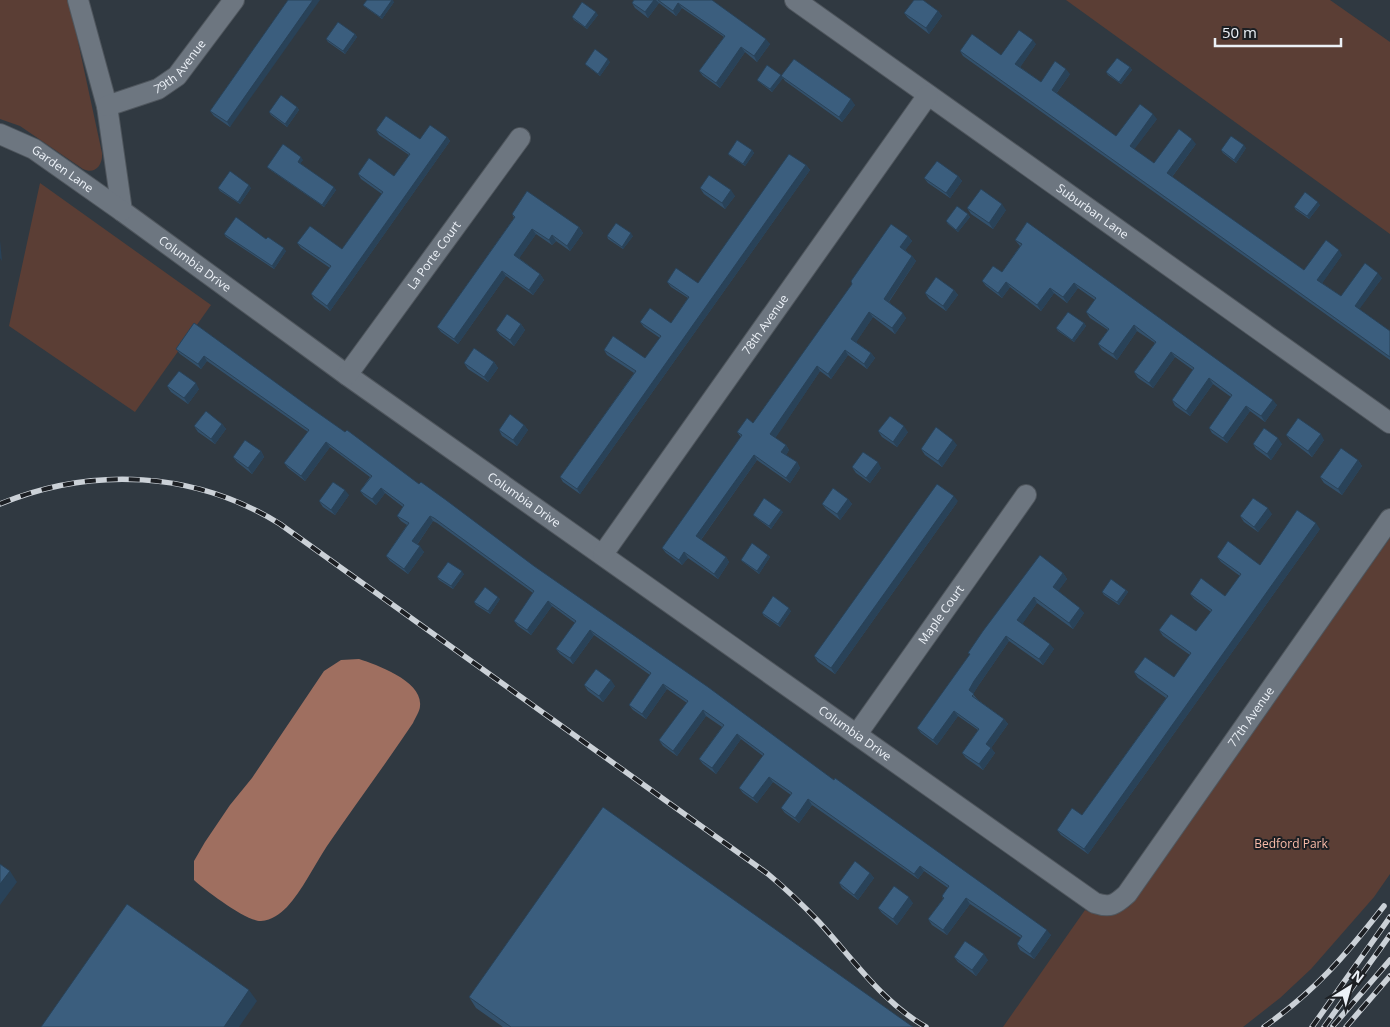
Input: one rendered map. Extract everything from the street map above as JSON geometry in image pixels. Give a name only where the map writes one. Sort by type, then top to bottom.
[{"type":"street","points":[[78,0],[107,106],[122,211]]},
{"type":"street","name":"79th Avenue","points":[[107,106],[158,89],[178,76],[234,0]]},
{"type":"street","name":"Suburban Lane","points":[[794,0],[1390,423]]},
{"type":"street","name":"78th Avenue","points":[[603,554],[928,95]]},
{"type":"street","name":"Garden Lane","points":[[0,134],[34,149],[122,211]]},
{"type":"street","name":"La Porte Court","points":[[347,375],[520,138]]},
{"type":"street","name":"Columbia Drive","points":[[122,211],[347,375],[603,554],[1080,894],[1095,903],[1108,907]]},
{"type":"street","name":"Maple Court","points":[[857,734],[1026,495]]},
{"type":"street","name":"77th Avenue","points":[[1108,907],[1116,904],[1127,894],[1390,519]]},
{"type":"green space","points":[[0,0],[69,0],[102,153],[100,165],[95,170],[87,171],[83,169],[20,126],[0,119]]},
{"type":"green space","points":[[1066,0],[1330,0],[1390,42],[1390,234]]},
{"type":"green space","points":[[40,183],[211,305],[135,412],[9,326]]},
{"type":"green space","name":"Bedford Park","points":[[1390,538],[1390,874],[1374,897],[1311,969],[1280,998],[1243,1027],[1003,1027],[1085,910],[1091,913],[1107,915],[1129,907]]},
{"type":"shaded area","points":[[359,659],[377,665],[407,682],[419,697],[420,706],[418,712],[413,723],[327,846],[293,901],[282,912],[272,918],[261,921],[255,920],[226,905],[194,880],[194,861],[230,805],[252,778],[324,671],[341,660]]},
{"type":"building","points":[[288,0],[313,0],[227,122],[210,111]]},
{"type":"building","points":[[367,0],[392,0],[380,17],[363,5]]},
{"type":"building","points":[[634,0],[654,0],[645,12],[632,3]]},
{"type":"building","points":[[658,0],[712,0],[766,39],[754,56],[741,47],[716,83],[699,71],[725,36],[678,3],[673,11]]},
{"type":"building","points":[[914,0],[923,0],[938,11],[926,28],[904,13]]},
{"type":"building","points":[[582,2],[596,12],[585,27],[572,17]]},
{"type":"building","points":[[338,22],[355,34],[343,51],[326,39]]},
{"type":"building","points":[[1019,30],[1033,40],[1015,64],[1041,82],[1055,61],[1066,69],[1052,90],[1116,136],[1140,104],[1153,114],[1130,146],[1154,163],[1179,129],[1192,139],[1167,173],[1304,270],[1326,240],[1339,250],[1317,280],[1341,296],[1365,263],[1378,273],[1355,306],[1390,331],[1390,357],[960,51],[972,34],[1001,55]]},
{"type":"building","points":[[595,49],[608,59],[598,74],[585,64]]},
{"type":"building","points":[[1117,58],[1130,67],[1119,82],[1106,72]]},
{"type":"building","points":[[794,59],[851,99],[839,117],[781,76]]},
{"type":"building","points":[[767,65],[781,75],[770,89],[757,80]]},
{"type":"building","points":[[281,95],[297,107],[285,124],[269,112]]},
{"type":"building","points":[[386,116],[420,139],[430,125],[447,137],[327,306],[311,294],[331,266],[297,243],[310,226],[342,249],[383,192],[358,174],[369,158],[394,176],[410,154],[376,130]]},
{"type":"building","points":[[1231,136],[1244,145],[1234,160],[1221,150]]},
{"type":"building","points":[[737,140],[752,150],[743,164],[728,154]]},
{"type":"building","points":[[283,144],[301,157],[298,162],[334,187],[322,205],[267,167]]},
{"type":"building","points":[[789,154],[806,165],[577,489],[560,477],[636,371],[604,350],[613,336],[645,358],[661,336],[640,322],[650,308],[671,323],[689,297],[667,282],[676,268],[698,283]]},
{"type":"building","points":[[937,161],[958,176],[946,193],[924,178]]},
{"type":"building","points":[[230,171],[249,185],[238,202],[218,188]]},
{"type":"building","points":[[709,175],[731,190],[722,203],[700,188]]},
{"type":"building","points":[[981,189],[1002,204],[989,223],[967,208]]},
{"type":"building","points":[[527,191],[579,227],[567,246],[552,235],[549,240],[532,229],[514,255],[540,274],[529,290],[502,271],[454,339],[437,327],[515,217],[512,214]]},
{"type":"building","points":[[1305,192],[1318,202],[1307,216],[1294,207]]},
{"type":"building","points":[[957,206],[968,214],[956,230],[946,221]]},
{"type":"building","points":[[236,217],[266,239],[268,237],[284,248],[272,266],[224,234]]},
{"type":"building","points":[[1027,222],[1273,400],[1261,416],[1246,406],[1223,438],[1209,428],[1232,395],[1209,378],[1186,411],[1172,400],[1194,368],[1171,352],[1149,383],[1134,372],[1156,342],[1134,325],[1113,354],[1098,344],[1109,329],[1086,312],[1096,298],[1074,283],[1063,297],[1050,288],[1037,305],[1006,282],[998,293],[982,281],[993,266],[1002,272],[1022,244],[1015,240]]},
{"type":"building","points":[[616,223],[631,233],[622,247],[607,236]]},
{"type":"building","points":[[891,224],[908,236],[900,247],[912,256],[884,299],[903,313],[892,328],[869,312],[851,339],[871,353],[864,364],[845,350],[828,374],[817,366],[770,434],[786,445],[781,452],[797,462],[786,478],[754,455],[696,536],[726,557],[714,574],[684,552],[679,560],[662,548],[742,435],[737,432],[747,418],[753,423],[852,284],[851,281]]},
{"type":"building","points":[[936,277],[954,290],[943,306],[925,293]]},
{"type":"building","points":[[1068,312],[1084,323],[1072,340],[1056,328]]},
{"type":"building","points":[[507,314],[521,324],[510,340],[496,330]]},
{"type":"building","points":[[194,323],[345,432],[347,430],[419,484],[421,482],[534,566],[708,687],[834,780],[835,778],[1047,930],[1030,954],[1017,944],[1022,936],[966,898],[943,930],[928,919],[944,898],[942,896],[949,886],[920,866],[914,874],[808,799],[795,818],[781,808],[792,793],[769,777],[753,798],[739,788],[764,754],[737,734],[712,768],[699,759],[724,725],[703,710],[673,751],[659,740],[688,701],[663,684],[642,714],[629,705],[651,673],[590,630],[570,658],[556,649],[576,621],[548,601],[527,630],[514,621],[534,591],[434,518],[430,516],[412,541],[420,546],[404,569],[386,556],[409,523],[397,516],[404,505],[381,488],[372,499],[360,491],[372,476],[326,442],[301,476],[284,463],[309,430],[204,356],[198,364],[176,349]]},
{"type":"building","points":[[474,348],[494,362],[484,377],[464,363]]},
{"type":"building","points":[[179,371],[196,383],[184,398],[167,386]]},
{"type":"building","points":[[206,411],[222,424],[211,439],[194,426]]},
{"type":"building","points":[[510,414],[524,425],[513,440],[499,430]]},
{"type":"building","points":[[890,416],[904,426],[893,442],[878,431]]},
{"type":"building","points":[[1298,418],[1321,434],[1308,451],[1286,435]]},
{"type":"building","points":[[936,427],[953,440],[938,461],[921,449]]},
{"type":"building","points":[[1264,428],[1278,438],[1267,454],[1253,444]]},
{"type":"building","points":[[245,440],[261,451],[248,468],[233,457]]},
{"type":"building","points":[[1341,448],[1358,460],[1338,489],[1320,477]]},
{"type":"building","points":[[863,452],[878,462],[866,478],[852,467]]},
{"type":"building","points":[[333,482],[345,490],[331,510],[319,501]]},
{"type":"building","points":[[937,484],[954,496],[831,668],[814,656]]},
{"type":"building","points":[[833,488],[848,499],[837,514],[822,504]]},
{"type":"building","points":[[764,498],[781,510],[769,526],[753,515]]},
{"type":"building","points":[[1253,498],[1268,508],[1254,527],[1240,516]]},
{"type":"building","points":[[1297,510],[1316,523],[1084,849],[1057,830],[1072,808],[1082,815],[1168,696],[1134,672],[1145,657],[1174,677],[1191,653],[1159,630],[1171,614],[1196,631],[1212,610],[1190,594],[1201,578],[1225,596],[1241,574],[1217,557],[1228,541],[1260,565]]},
{"type":"building","points":[[752,543],[768,555],[757,571],[741,560]]},
{"type":"building","points":[[1040,555],[1063,573],[1053,587],[1080,608],[1069,623],[1034,597],[1017,620],[1050,644],[1039,659],[1006,636],[974,681],[969,690],[974,694],[972,696],[1004,719],[986,744],[991,748],[979,764],[962,753],[979,729],[954,711],[933,740],[917,728],[970,654],[968,653],[983,631]]},
{"type":"building","points":[[448,562],[462,571],[451,586],[437,577]]},
{"type":"building","points":[[1111,579],[1126,590],[1117,602],[1102,592]]},
{"type":"building","points":[[485,587],[498,597],[488,611],[474,602]]},
{"type":"building","points":[[773,596],[789,608],[778,624],[762,613]]},
{"type":"building","points":[[596,669],[611,680],[599,696],[584,685]]},
{"type":"building","points":[[603,807],[913,1027],[511,1027],[469,997]]},
{"type":"building","points":[[855,861],[870,873],[854,895],[839,883]]},
{"type":"building","points":[[0,864],[10,871],[0,884]]},
{"type":"building","points":[[894,886],[909,897],[893,919],[878,908]]},
{"type":"building","points":[[127,904],[249,990],[224,1027],[41,1027]]},
{"type":"building","points":[[965,941],[984,954],[972,970],[954,957]]},
{"type":"railway","points":[[0,504],[35,492],[71,484],[107,480],[143,480],[178,484],[213,493],[247,506],[280,524],[768,874],[813,916],[882,993],[910,1017],[926,1027]]},
{"type":"railway","points":[[1264,1027],[1315,986],[1356,941],[1384,906]]},
{"type":"railway","points":[[1312,1027],[1390,917]]},
{"type":"railway","points":[[1324,1027],[1390,935]]},
{"type":"railway","points":[[1333,1026],[1390,960]]},
{"type":"railway","points":[[1346,1027],[1390,976]]}]
